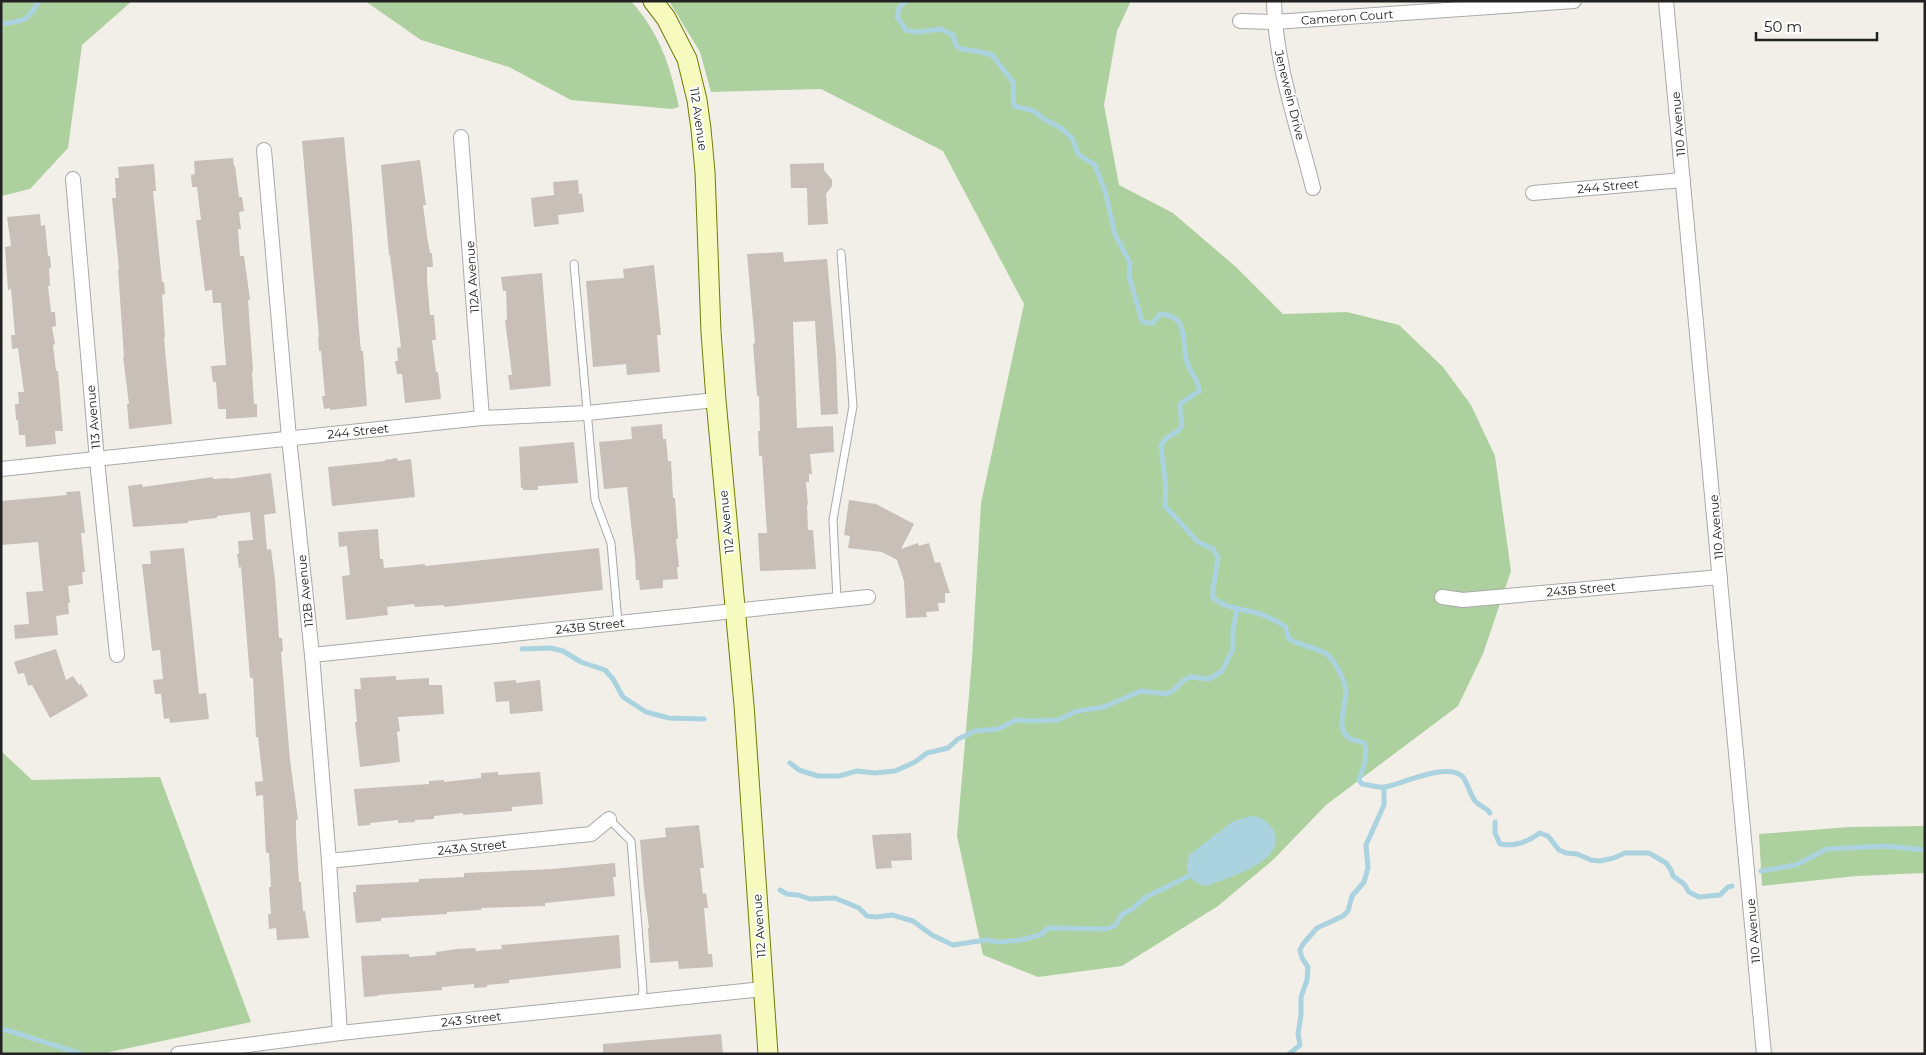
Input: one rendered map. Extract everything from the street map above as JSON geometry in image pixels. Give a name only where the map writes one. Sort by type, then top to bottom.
[{"type":"main road","name":"112 Avenue","points":[[653,1],[666,18],[677,38],[686,59],[698,100],[705,172],[711,332],[736,612],[768,1054]]},
{"type":"street","name":"Jenewein Drive","points":[[1274,1],[1280,57],[1313,188]]},
{"type":"street","name":"Cameron Court","points":[[1240,21],[1275,22],[1574,1]]},
{"type":"street","name":"110 Avenue","points":[[1666,1],[1764,1054]]},
{"type":"street","name":"112A Avenue","points":[[461,137],[482,418]]},
{"type":"street","name":"112B Avenue","points":[[264,150],[289,438],[312,654],[329,861],[340,1033]]},
{"type":"street","name":"113 Avenue","points":[[73,179],[97,460],[117,655]]},
{"type":"street","name":"244 Street","points":[[1533,193],[1683,180]]},
{"type":"street","name":"244 Street","points":[[1,468],[97,460],[482,418],[587,413],[716,400]]},
{"type":"street","name":"243B Street","points":[[1442,597],[1463,600],[1720,577]]},
{"type":"street","name":"243B Street","points":[[312,654],[868,597]]},
{"type":"street","name":"243A Street","points":[[329,861],[591,834],[609,819]]},
{"type":"street","name":"243 Street","points":[[178,1054],[340,1033],[763,990]]},
{"type":"lane","points":[[837,600],[833,520],[853,406],[841,253]]},
{"type":"lane","points":[[574,264],[595,500],[611,543],[618,624]]},
{"type":"lane","points":[[609,819],[631,841],[643,990],[641,1002]]},
{"type":"green space","points":[[1,1],[132,1],[82,45],[68,148],[30,189],[1,196]]},
{"type":"green space","points":[[365,1],[631,1],[657,38],[668,64],[679,107],[672,109],[571,100],[509,67],[421,40]]},
{"type":"green space","points":[[669,1],[1131,1],[1117,31],[1104,105],[1119,185],[1173,213],[1236,267],[1283,314],[1347,312],[1399,325],[1443,367],[1471,405],[1495,456],[1511,571],[1483,654],[1458,706],[1326,805],[1274,859],[1218,906],[1122,966],[1038,977],[983,955],[957,836],[972,659],[981,503],[1024,304],[943,151],[821,89],[711,92],[700,52]]},
{"type":"green space","points":[[1,751],[32,780],[160,777],[251,1022],[101,1054],[1,1054]]},
{"type":"green space","points":[[1925,826],[1925,873],[1857,876],[1762,886],[1759,834],[1850,827]]},
{"type":"water","points":[[1250,816],[1263,819],[1273,829],[1276,840],[1273,850],[1265,859],[1253,867],[1227,879],[1205,886],[1195,882],[1187,870],[1189,855],[1232,822]]},
{"type":"building","points":[[344,137],[367,406],[330,410],[330,408],[324,409],[322,396],[325,396],[321,351],[319,351],[302,141]]},
{"type":"building","points":[[233,158],[239,197],[242,197],[244,211],[239,212],[241,229],[238,229],[240,256],[244,256],[250,300],[248,300],[252,372],[254,404],[257,404],[257,417],[226,419],[226,409],[218,409],[216,382],[213,382],[211,366],[226,365],[221,303],[213,303],[212,290],[205,291],[196,220],[201,220],[197,187],[192,187],[191,175],[195,174],[194,161]]},
{"type":"building","points":[[420,160],[426,205],[423,205],[427,236],[430,253],[432,253],[433,267],[427,267],[427,281],[430,315],[434,315],[436,340],[432,340],[441,399],[405,403],[402,374],[397,374],[395,361],[398,361],[397,348],[401,347],[389,255],[381,165]]},
{"type":"building","points":[[824,163],[824,170],[832,180],[832,186],[826,194],[828,224],[808,225],[807,188],[791,188],[790,164]]},
{"type":"building","points":[[154,164],[156,191],[153,191],[162,282],[164,282],[165,294],[162,295],[164,338],[172,424],[129,429],[127,404],[129,404],[123,357],[119,269],[112,198],[116,198],[115,178],[119,178],[118,167]]},
{"type":"building","points":[[578,180],[579,194],[582,193],[584,212],[558,215],[559,224],[534,227],[531,198],[554,195],[553,182]]},
{"type":"building","points":[[40,214],[41,226],[45,225],[48,256],[50,256],[50,286],[48,286],[51,312],[55,312],[56,326],[52,327],[55,344],[53,345],[56,371],[58,371],[63,431],[55,431],[56,444],[26,447],[25,435],[19,435],[18,420],[16,420],[15,404],[19,404],[18,392],[24,392],[18,348],[12,349],[11,335],[15,335],[11,289],[8,290],[5,247],[11,246],[7,217]]},
{"type":"building","points":[[783,252],[784,262],[827,259],[836,357],[838,414],[821,415],[815,321],[793,322],[797,428],[833,426],[834,452],[810,454],[812,474],[809,474],[809,482],[806,482],[808,530],[813,530],[816,569],[760,571],[758,533],[767,533],[762,456],[759,456],[759,396],[757,396],[753,344],[755,343],[747,254]]},
{"type":"building","points":[[654,265],[661,335],[657,335],[660,372],[627,375],[626,364],[593,367],[586,281],[624,278],[623,269]]},
{"type":"building","points":[[542,273],[551,386],[510,390],[508,375],[512,375],[505,320],[507,320],[506,291],[503,291],[501,277]]},
{"type":"building","points":[[662,424],[663,439],[666,439],[668,461],[671,461],[673,498],[675,498],[678,579],[663,580],[663,588],[640,590],[639,580],[636,580],[627,487],[604,489],[599,442],[632,439],[631,427]]},
{"type":"building","points":[[574,442],[578,483],[538,486],[538,490],[523,490],[521,488],[519,447]]},
{"type":"building","points":[[397,458],[398,461],[411,459],[415,497],[332,506],[328,467]]},
{"type":"building","points":[[271,473],[276,513],[264,515],[267,550],[271,549],[275,579],[279,638],[282,638],[283,651],[281,652],[290,760],[298,820],[296,820],[296,834],[299,882],[301,882],[303,911],[305,911],[309,938],[277,940],[276,928],[269,929],[268,914],[271,914],[269,887],[271,887],[269,853],[266,853],[263,795],[256,796],[255,782],[263,781],[258,737],[256,737],[253,678],[250,678],[241,567],[239,568],[237,554],[239,554],[238,541],[253,540],[250,512],[188,521],[188,523],[133,527],[128,486],[142,484],[143,487],[213,477],[213,479],[229,479]]},
{"type":"building","points":[[80,491],[85,533],[81,533],[85,572],[82,572],[83,584],[68,586],[69,614],[56,616],[58,635],[15,639],[14,625],[29,624],[26,592],[43,591],[38,542],[1,545],[1,501],[67,495],[66,492]]},
{"type":"building","points":[[849,500],[876,504],[914,524],[901,549],[918,543],[919,546],[929,543],[935,563],[940,562],[950,593],[945,593],[945,603],[938,603],[939,611],[926,612],[927,617],[906,618],[904,581],[897,560],[882,552],[848,548],[850,536],[844,535]]},
{"type":"building","points":[[378,529],[380,559],[383,559],[384,568],[425,564],[425,566],[599,548],[603,590],[444,607],[444,605],[415,607],[414,604],[387,607],[388,615],[346,620],[342,576],[350,575],[347,546],[339,547],[338,532]]},
{"type":"building","points":[[184,548],[199,694],[206,693],[209,719],[170,723],[169,718],[164,719],[161,694],[155,694],[153,680],[163,679],[160,650],[152,651],[142,564],[151,564],[150,551]]},
{"type":"building","points":[[56,649],[66,680],[73,676],[79,685],[81,684],[88,696],[50,718],[32,685],[28,686],[24,673],[18,674],[14,662]]},
{"type":"building","points":[[396,676],[396,680],[429,678],[429,685],[442,685],[444,714],[398,717],[400,731],[397,732],[400,762],[360,767],[355,722],[357,722],[354,689],[361,689],[360,678]]},
{"type":"building","points":[[516,680],[516,683],[540,680],[543,711],[510,714],[509,701],[496,702],[494,682]]},
{"type":"building","points":[[498,772],[498,775],[540,772],[543,804],[512,807],[512,811],[463,815],[463,813],[434,816],[434,819],[415,820],[415,822],[398,823],[398,820],[358,826],[354,789],[481,778],[481,773]]},
{"type":"building","points":[[699,825],[704,868],[700,868],[703,894],[706,893],[708,908],[704,908],[708,954],[712,954],[713,967],[679,969],[678,961],[650,963],[649,928],[640,840],[666,837],[665,828]]},
{"type":"building","points":[[911,833],[912,860],[891,861],[892,868],[876,869],[872,835]]},
{"type":"building","points":[[615,863],[616,877],[613,877],[615,896],[545,903],[545,906],[481,908],[481,910],[447,912],[447,914],[381,918],[381,921],[356,923],[353,892],[356,892],[356,885],[419,882],[419,879],[464,877],[464,873],[552,869]]},
{"type":"building","points":[[619,935],[621,968],[509,980],[509,983],[487,985],[487,987],[474,988],[474,984],[442,987],[442,990],[364,997],[361,956],[409,954],[409,957],[436,955],[436,952],[457,949],[475,948],[476,951],[502,949],[501,945]]},
{"type":"building","points":[[721,1034],[723,1054],[603,1054],[603,1044]]},
{"type":"waterway","points":[[1,24],[20,21],[28,17],[39,1]]},
{"type":"waterway","points":[[906,1],[899,8],[897,17],[906,30],[918,32],[941,29],[953,35],[956,45],[961,49],[992,55],[1013,82],[1014,106],[1034,111],[1061,128],[1072,138],[1078,154],[1095,165],[1105,191],[1115,234],[1130,263],[1129,276],[1142,321],[1153,323],[1160,314],[1176,319],[1180,325],[1187,362],[1198,383],[1199,391],[1180,404],[1182,425],[1178,431],[1165,439],[1161,446],[1166,488],[1165,506],[1198,542],[1213,549],[1218,558],[1212,596],[1222,604],[1260,614],[1277,621],[1286,627],[1288,638],[1325,653],[1334,662],[1342,676],[1346,691],[1342,716],[1343,729],[1349,738],[1364,743],[1366,749],[1365,762],[1359,780],[1362,784],[1385,787],[1436,772],[1447,771],[1456,773],[1463,777],[1475,801],[1490,813]]},
{"type":"waterway","points":[[790,763],[799,770],[818,776],[839,776],[857,771],[875,773],[895,771],[915,762],[927,753],[948,748],[958,739],[975,731],[998,729],[1016,720],[1058,720],[1077,711],[1104,707],[1141,691],[1167,694],[1190,677],[1209,679],[1222,671],[1233,649],[1233,630],[1237,608]]},
{"type":"waterway","points":[[522,649],[551,648],[563,651],[581,662],[605,670],[613,679],[623,697],[646,712],[669,718],[704,719]]},
{"type":"waterway","points":[[1289,1054],[1300,1045],[1298,1034],[1301,997],[1307,980],[1308,967],[1302,958],[1300,950],[1317,928],[1343,916],[1348,911],[1352,896],[1364,882],[1368,868],[1366,845],[1384,805],[1384,787]]},
{"type":"waterway","points":[[1495,822],[1495,833],[1500,844],[1511,845],[1521,843],[1540,833],[1548,836],[1559,850],[1577,854],[1591,860],[1600,861],[1625,853],[1649,853],[1666,863],[1673,876],[1684,884],[1689,892],[1699,897],[1720,895],[1728,887],[1732,886]]},
{"type":"waterway","points":[[1761,871],[1796,865],[1827,849],[1886,846],[1925,850]]},
{"type":"waterway","points":[[780,890],[787,894],[810,899],[835,898],[859,908],[867,916],[892,915],[913,921],[932,935],[953,945],[985,940],[1000,942],[1021,940],[1040,935],[1048,928],[1107,929],[1116,925],[1121,915],[1132,909],[1146,897],[1189,876]]},
{"type":"waterway","points":[[1,1029],[81,1054]]}]
